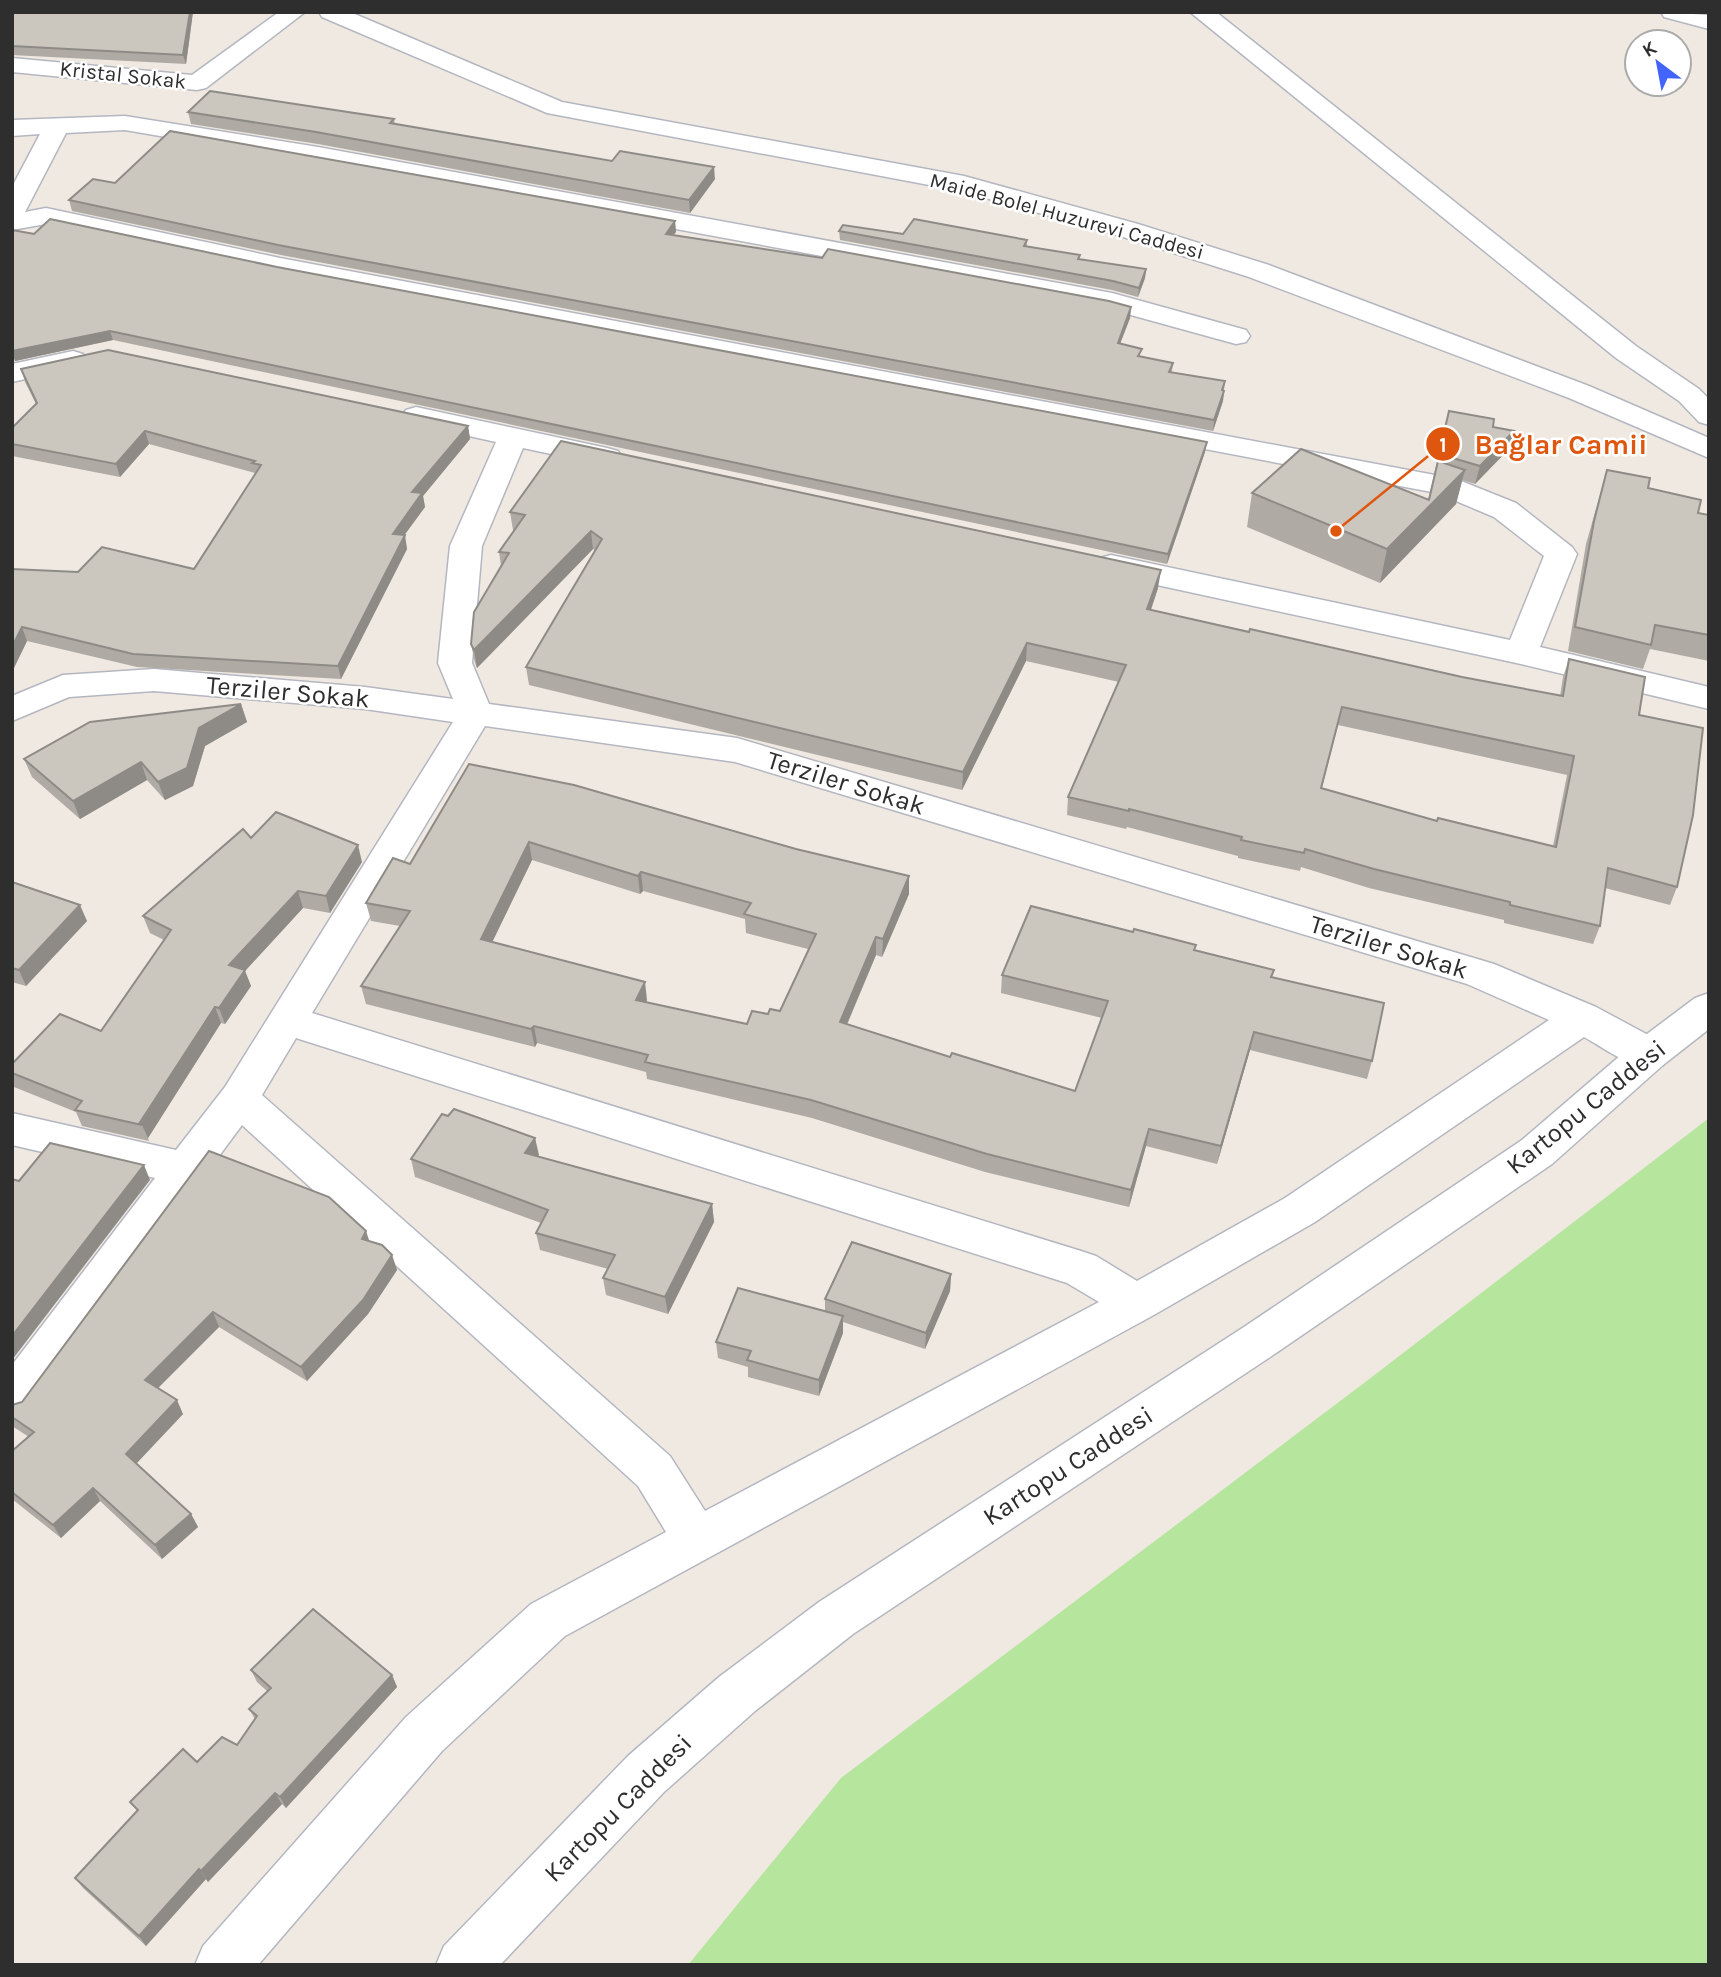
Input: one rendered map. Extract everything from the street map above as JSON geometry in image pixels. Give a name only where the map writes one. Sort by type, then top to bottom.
[{"type":"street","name":"Kristal Sokak","points":[[12,65],[198,83],[294,12]]},
{"type":"street","name":"Maide Bolel Huzurevi Caddesi","points":[[330,12],[556,108],[964,184],[1181,246],[1259,271],[1579,392],[1709,450]]},
{"type":"street","points":[[1201,12],[1626,352],[1689,395],[1709,416]]},
{"type":"street","points":[[1672,12],[1709,22]]},
{"type":"street","points":[[12,128],[125,123],[317,155],[1112,301],[1236,336]]},
{"type":"street","points":[[12,212],[58,124]]},
{"type":"street","points":[[12,222],[46,216],[294,269],[1445,485],[1505,510],[1561,554],[1521,653]]},
{"type":"street","points":[[12,373],[100,355]]},
{"type":"street","points":[[379,408],[636,463]]},
{"type":"street","points":[[12,1400],[239,1098],[476,713],[456,663],[466,547],[513,437]]},
{"type":"street","points":[[1085,559],[1521,653],[1709,698]]},
{"type":"street","name":"Terziler Sokak","points":[[12,710],[63,686],[154,680],[365,698],[737,750],[1480,974],[1581,1018],[1649,1054]]},
{"type":"street","name":"Kartopu Caddesi","points":[[463,1965],[646,1774],[737,1694],[836,1618],[1260,1340],[1537,1152],[1649,1054],[1709,1008]]},
{"type":"street","points":[[222,1965],[424,1734],[548,1620],[1137,1303],[1300,1210],[1581,1018]]},
{"type":"street","points":[[287,1020],[1081,1269],[1137,1303]]},
{"type":"street","points":[[239,1098],[654,1471],[698,1541]]},
{"type":"street","points":[[12,1129],[186,1169]]},
{"type":"green space","points":[[1709,1118],[1709,1965],[688,1965],[841,1778],[1368,1380]]},
{"type":"building","points":[[12,12],[190,12],[183,55],[12,46]]},
{"type":"building","points":[[210,91],[394,119],[390,123],[612,161],[620,151],[714,167],[689,200],[316,132],[188,112]]},
{"type":"building","points":[[170,131],[675,221],[666,234],[822,258],[828,249],[1109,301],[1131,307],[1118,343],[1142,349],[1138,356],[1173,363],[1169,372],[1225,381],[1224,391],[1214,420],[278,245],[69,200],[93,179],[115,183]]},
{"type":"building","points":[[50,219],[277,267],[1207,442],[1168,554],[110,331],[12,351],[12,230],[34,234]]},
{"type":"building","points":[[914,219],[1027,240],[1024,246],[1080,255],[1078,259],[1146,269],[1139,288],[839,231],[843,225],[903,234]]},
{"type":"building","points":[[108,350],[468,426],[412,492],[422,493],[393,534],[405,535],[338,666],[133,654],[22,627],[12,647],[12,569],[78,572],[102,547],[194,569],[261,465],[252,463],[255,461],[145,431],[116,464],[12,444],[12,428],[37,403],[21,369]]},
{"type":"building","points":[[1449,411],[1494,419],[1493,427],[1514,431],[1480,466],[1439,454]]},
{"type":"building","points":[[561,441],[1161,570],[1147,609],[1249,632],[1250,629],[1462,677],[1563,696],[1569,659],[1645,677],[1639,715],[1703,728],[1693,815],[1677,887],[1608,868],[1600,926],[1510,905],[1510,902],[1305,849],[1304,853],[1241,840],[1242,837],[1068,797],[1126,665],[1027,643],[963,772],[526,667],[602,539],[591,531],[474,650],[471,644],[474,612],[509,553],[499,552],[525,515],[510,512]],"holes":[[[1342,707],[1574,756],[1556,847],[1438,818],[1437,821],[1321,788]]]},
{"type":"building","points":[[1301,449],[1429,500],[1438,461],[1465,470],[1387,549],[1252,493]]},
{"type":"building","points":[[1607,470],[1650,478],[1648,488],[1701,500],[1698,513],[1709,515],[1709,635],[1655,625],[1651,645],[1575,627],[1594,521]]},
{"type":"building","points":[[241,704],[199,728],[187,768],[158,782],[141,762],[73,801],[24,759],[90,722]]},
{"type":"building","points":[[469,764],[574,785],[796,849],[909,876],[883,939],[876,937],[840,1022],[950,1057],[952,1053],[1075,1091],[1108,1001],[1002,975],[1031,906],[1196,945],[1194,950],[1274,970],[1271,977],[1384,1003],[1372,1061],[1254,1032],[1221,1146],[1149,1129],[1131,1190],[987,1154],[811,1100],[645,1062],[648,1055],[361,986],[410,911],[366,903],[393,858],[410,864]],"holes":[[[529,842],[638,876],[641,872],[751,903],[744,914],[816,934],[780,1011],[770,1009],[768,1014],[752,1011],[747,1024],[636,1000],[645,982],[481,939]]]},
{"type":"building","points":[[276,812],[358,845],[326,896],[298,891],[229,965],[245,970],[219,1008],[215,1007],[139,1124],[142,1125],[75,1110],[82,1101],[12,1073],[12,1064],[60,1014],[101,1031],[171,930],[143,916],[243,829],[251,838]]},
{"type":"building","points":[[12,882],[80,905],[19,970],[12,968]]},
{"type":"building","points":[[454,1109],[535,1138],[525,1153],[712,1204],[665,1297],[603,1278],[615,1255],[536,1233],[548,1210],[411,1159],[442,1114],[448,1116]]},
{"type":"building","points":[[50,1143],[144,1165],[12,1336],[12,1179],[19,1181]]},
{"type":"building","points":[[209,1151],[329,1197],[366,1231],[362,1239],[382,1245],[392,1255],[363,1300],[301,1367],[213,1312],[145,1380],[177,1400],[126,1454],[191,1514],[155,1545],[93,1488],[53,1525],[12,1492],[12,1451],[34,1432],[12,1417],[12,1405],[22,1402]]},
{"type":"building","points":[[852,1242],[951,1274],[926,1333],[825,1299]]},
{"type":"building","points":[[738,1288],[843,1316],[819,1380],[747,1360],[751,1351],[716,1342]]},
{"type":"building","points":[[313,1609],[392,1675],[280,1797],[275,1793],[201,1871],[199,1869],[139,1936],[75,1878],[138,1810],[130,1802],[183,1749],[197,1762],[222,1737],[237,1745],[257,1716],[249,1709],[271,1688],[251,1670]]},
{"type":"place","name":"Bağlar Camii","points":[[1336,531]]}]
